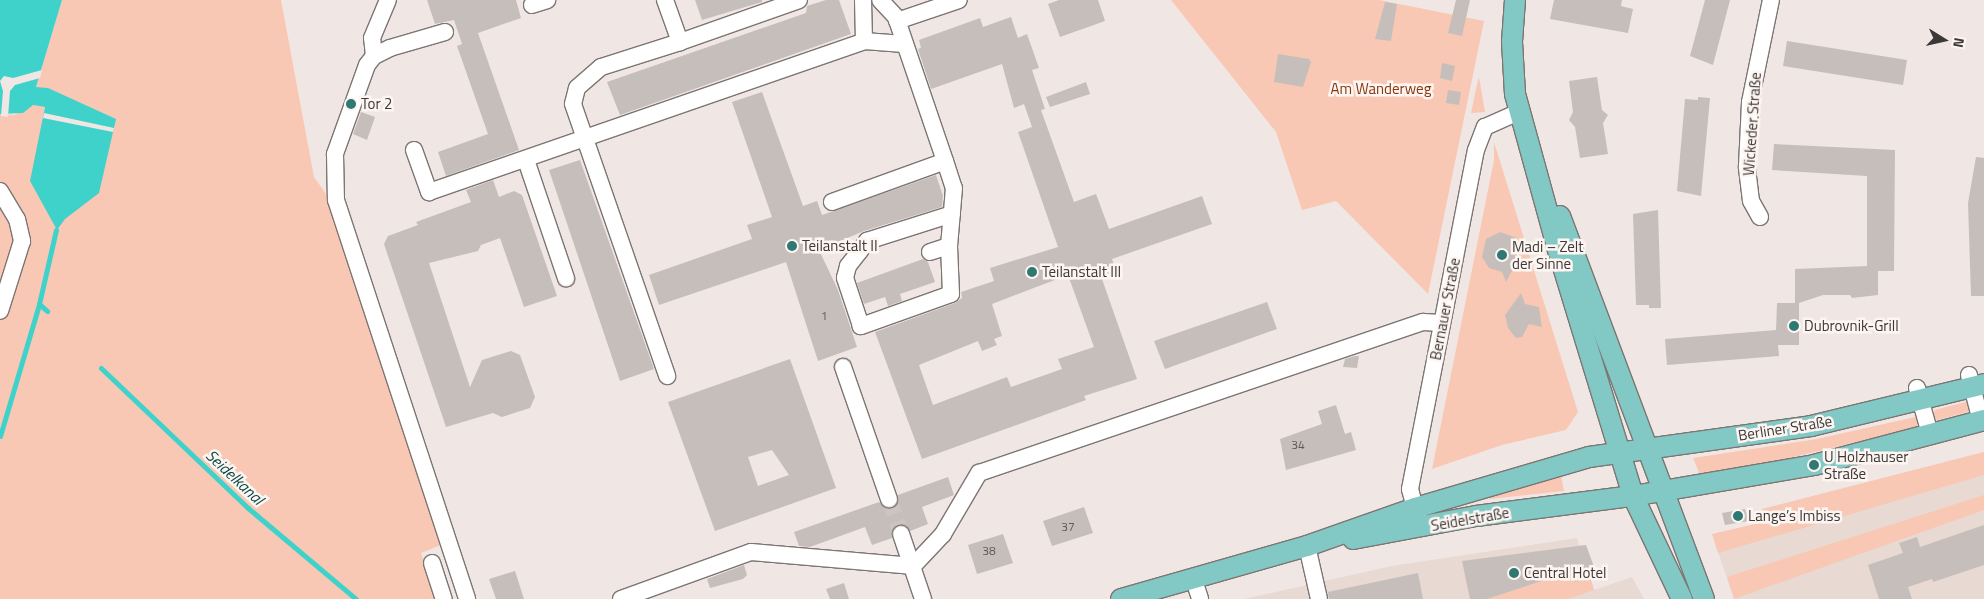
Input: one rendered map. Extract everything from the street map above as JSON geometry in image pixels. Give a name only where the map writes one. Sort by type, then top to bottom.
[{"type":"main road","points":[[1515,0],[1513,69],[1521,116],[1633,496],[1682,599]]},
{"type":"main road","points":[[1521,116],[1603,323],[1647,449],[1704,599]]},
{"type":"main road","name":"Berliner Straße","points":[[1619,453],[1811,426],[1919,394],[1975,382]]},
{"type":"main road","name":"Berliner Straße","points":[[1664,492],[1814,466],[1983,420]]},
{"type":"main road","name":"Seidelstraße","points":[[1121,599],[1307,546],[1415,508],[1589,457],[1619,453]]},
{"type":"main road","name":"Seidelstraße","points":[[1307,546],[1421,528],[1476,516],[1664,492]]},
{"type":"street","points":[[374,56],[372,38],[388,0]]},
{"type":"street","points":[[532,5],[547,0]]},
{"type":"street","points":[[665,0],[680,42]]},
{"type":"street","points":[[667,376],[584,140],[573,104],[577,88],[602,67],[799,0]]},
{"type":"street","points":[[863,0],[864,41]]},
{"type":"street","points":[[880,0],[898,21],[904,44],[954,188],[952,214],[949,246],[951,294],[861,326],[845,278],[848,266],[867,241],[952,214]]},
{"type":"street","points":[[898,21],[959,0]]},
{"type":"street","name":"Wickeder Straße","points":[[1760,217],[1750,201],[1747,180],[1749,120],[1754,73],[1771,0]]},
{"type":"street","points":[[445,32],[390,48],[374,56],[359,80],[335,154],[336,200],[467,599]]},
{"type":"street","points":[[414,150],[429,192],[584,140],[864,41],[904,44]]},
{"type":"street","name":"Bernauer Straße","points":[[1421,528],[1410,489],[1481,133],[1493,122],[1521,116]]},
{"type":"street","points":[[526,160],[566,278]]},
{"type":"street","points":[[832,202],[945,162]]},
{"type":"street","points":[[0,191],[17,219],[22,241],[0,311]]},
{"type":"street","points":[[930,252],[949,246]]},
{"type":"street","points":[[913,566],[943,534],[979,473],[1423,322],[1442,323]]},
{"type":"street","points":[[843,368],[889,498]]},
{"type":"street","name":"Berliner Straße","points":[[1975,382],[1983,420]]},
{"type":"street","points":[[1919,394],[1930,434]]},
{"type":"street","points":[[901,534],[924,599]]},
{"type":"street","points":[[1307,546],[1319,599]]},
{"type":"street","points":[[621,599],[751,552],[913,566]]},
{"type":"street","points":[[432,563],[444,599]]},
{"type":"street","points":[[1193,577],[1200,599]]},
{"type":"shaded area","points":[[1984,452],[1984,599],[1734,599],[1712,534],[1764,522],[1762,509]]},
{"type":"shaded area","points":[[1577,538],[1579,545],[1586,545],[1597,575],[1590,577],[1594,590],[1632,577],[1644,599],[1244,599],[1392,566]]},
{"type":"green space","points":[[62,0],[281,0],[314,177],[329,198],[441,545],[421,553],[436,599],[0,599],[0,114],[15,115],[33,105],[45,107],[44,112],[114,127],[36,87]]},
{"type":"green space","name":"Am Wanderweg","points":[[1171,0],[1379,0],[1484,21],[1428,294],[1336,201],[1302,210],[1276,132]]},
{"type":"green space","points":[[1479,77],[1485,112],[1471,113],[1478,80]]},
{"type":"green space","points":[[1494,142],[1578,412],[1566,430],[1502,445],[1432,469],[1494,160]]},
{"type":"green space","points":[[1968,402],[1970,410],[1968,412],[1937,420],[1932,417],[1935,410]]},
{"type":"green space","points":[[1915,417],[1919,423],[1915,428],[1781,460],[1700,475],[1693,458],[1817,439]]},
{"type":"green space","points":[[1984,452],[1984,475],[1718,553],[1712,534],[1764,522],[1762,509]]},
{"type":"green space","points":[[1561,475],[1564,491],[1490,499],[1490,495]]},
{"type":"green space","points":[[1984,495],[1984,510],[1734,599],[1727,577]]},
{"type":"green space","points":[[1572,571],[1575,582],[1590,577],[1594,590],[1568,599],[1487,599]]},
{"type":"water","points":[[0,0],[62,0],[36,87],[48,88],[116,119],[99,193],[65,219],[57,230],[30,181],[45,107],[33,105],[23,113],[0,114]]},
{"type":"pier","points":[[42,70],[40,78],[15,85],[10,91],[8,117],[1,116],[3,91],[0,81],[4,76],[13,78]]},
{"type":"pier","points":[[44,113],[114,128],[113,132],[43,118]]},
{"type":"building","points":[[427,0],[516,0],[521,18],[478,33],[519,150],[446,176],[438,152],[488,134],[457,46],[462,44],[454,20],[435,24]]},
{"type":"building","points":[[695,0],[762,0],[762,2],[702,20]]},
{"type":"building","points":[[826,0],[839,0],[851,34],[620,115],[607,82],[806,13],[807,6]]},
{"type":"building","points":[[1059,0],[1098,0],[1105,21],[1060,37],[1048,4]]},
{"type":"building","points":[[1456,0],[1470,0],[1462,36],[1448,33]]},
{"type":"building","points":[[1554,0],[1622,0],[1621,6],[1633,9],[1628,33],[1550,19]]},
{"type":"building","points":[[1705,0],[1730,0],[1713,65],[1690,56]]},
{"type":"building","points":[[1385,2],[1397,4],[1391,41],[1375,39]]},
{"type":"building","points":[[1011,17],[1018,38],[1027,34],[1039,68],[1032,70],[1045,109],[1041,110],[1074,202],[1096,194],[1109,229],[1202,196],[1212,224],[1112,259],[1117,273],[1102,279],[1137,379],[1084,396],[1086,400],[922,459],[875,332],[955,303],[962,298],[961,292],[994,281],[990,268],[1058,247],[1018,132],[1032,127],[1024,104],[1014,108],[1002,64],[931,89],[918,49],[921,48],[919,40],[980,18],[983,27]],"holes":[[[1068,275],[1094,347],[1058,359],[1062,369],[1011,387],[1007,377],[933,405],[919,365],[978,341],[982,351],[997,345],[994,339],[1002,336],[992,304]]]},
{"type":"building","points":[[1787,41],[1907,60],[1903,85],[1783,66]]},
{"type":"building","points":[[1278,54],[1309,59],[1311,62],[1303,87],[1274,82]]},
{"type":"building","points":[[1442,63],[1455,66],[1452,81],[1440,78]]},
{"type":"building","points":[[1597,77],[1602,110],[1608,115],[1603,123],[1608,154],[1580,158],[1575,127],[1569,120],[1573,112],[1569,81]]},
{"type":"building","points":[[1086,82],[1090,94],[1050,107],[1046,97]]},
{"type":"building","points":[[1448,90],[1461,92],[1459,105],[1446,103]]},
{"type":"building","points":[[762,92],[803,206],[817,201],[822,215],[936,175],[943,196],[942,207],[864,231],[819,250],[838,290],[857,347],[818,361],[786,262],[659,305],[649,275],[752,239],[747,225],[772,217],[732,102]]},
{"type":"building","points":[[1698,97],[1710,98],[1701,196],[1677,191],[1685,99],[1698,100]]},
{"type":"building","points":[[361,112],[375,117],[367,140],[353,134]]},
{"type":"building","points":[[1774,144],[1895,150],[1894,271],[1878,271],[1878,295],[1852,298],[1850,295],[1823,295],[1799,303],[1799,345],[1778,345],[1779,356],[1667,365],[1665,339],[1776,330],[1777,303],[1795,303],[1795,269],[1867,266],[1867,176],[1772,170]]},
{"type":"building","points":[[1976,157],[1984,158],[1984,296],[1971,296],[1968,203]]},
{"type":"building","points":[[580,160],[654,369],[620,381],[549,170]]},
{"type":"building","points":[[493,180],[499,197],[514,191],[522,195],[557,296],[524,307],[500,238],[481,245],[478,251],[429,263],[470,387],[482,360],[511,351],[520,355],[535,397],[530,408],[502,417],[493,413],[446,427],[384,244],[388,236],[418,225],[416,222],[471,202],[466,190]]},
{"type":"building","points":[[1658,210],[1661,308],[1649,308],[1649,305],[1636,305],[1633,214]]},
{"type":"building","name":"Madi – Zelt der Sinne","points":[[1500,232],[1517,238],[1522,252],[1506,282],[1502,272],[1489,268],[1482,257],[1486,239]]},
{"type":"building","points":[[923,259],[928,262],[935,282],[900,294],[902,301],[888,306],[885,297],[864,304],[857,283]]},
{"type":"building","points":[[1521,293],[1525,304],[1539,307],[1542,327],[1529,324],[1522,337],[1516,338],[1508,328],[1505,315]]},
{"type":"building","points":[[1267,302],[1277,329],[1165,369],[1154,341]]},
{"type":"building","points":[[1359,356],[1357,368],[1343,367],[1345,359]]},
{"type":"building","points":[[790,359],[836,488],[715,531],[668,402]],"holes":[[[772,450],[789,475],[758,486],[748,457]]]},
{"type":"building","points":[[1336,405],[1345,434],[1351,432],[1356,450],[1286,470],[1280,439],[1322,424],[1318,411]]},
{"type":"building","points":[[948,477],[954,495],[922,507],[928,524],[910,531],[903,524],[897,525],[891,532],[892,538],[872,545],[865,527],[810,547],[799,546],[794,532],[879,502],[887,509],[893,508],[899,501],[898,495]]},
{"type":"building","points":[[1084,507],[1093,533],[1052,546],[1043,521]]},
{"type":"building","name":"Lange’s Imbiss","points":[[1745,509],[1749,521],[1725,525],[1722,513]]},
{"type":"building","points":[[1984,525],[1984,565],[1933,582],[1932,579],[1908,587],[1912,599],[1879,599],[1868,565],[1903,553],[1899,543],[1917,537],[1920,547]]},
{"type":"building","points":[[1003,534],[1013,563],[977,574],[968,545]]},
{"type":"building","name":"Central Hotel","points":[[1586,545],[1597,575],[1575,582],[1572,571],[1487,599],[1470,599],[1462,561]]},
{"type":"building","points":[[744,565],[747,575],[743,579],[710,588],[707,579]]},
{"type":"building","points":[[515,571],[524,599],[496,599],[489,579]]},
{"type":"building","points":[[1418,573],[1423,599],[1329,599],[1328,592]]},
{"type":"building","points":[[844,583],[849,599],[830,599],[826,589]]},
{"type":"waterway","points":[[0,436],[39,304],[56,230]]},
{"type":"waterway","name":"Seidelkanal","points":[[39,304],[47,311]]},
{"type":"waterway","name":"Seidelkanal","points":[[101,368],[248,508],[356,599]]},
{"type":"tunnel","points":[[889,499],[901,534]]},
{"type":"place","name":"Tor 2","points":[[351,104]]},
{"type":"place","name":"Teilanstalt II","points":[[792,246]]},
{"type":"place","name":"Madi – Zelt der Sinne","points":[[1502,255]]},
{"type":"place","name":"Teilanstalt III","points":[[1032,272]]},
{"type":"place","name":"Dubrovnik-Grill","points":[[1794,326]]},
{"type":"place","name":"U Holzhauser Straße","points":[[1814,465]]},
{"type":"place","name":"Lange’s Imbiss","points":[[1738,516]]},
{"type":"place","name":"Central Hotel","points":[[1514,573]]}]
